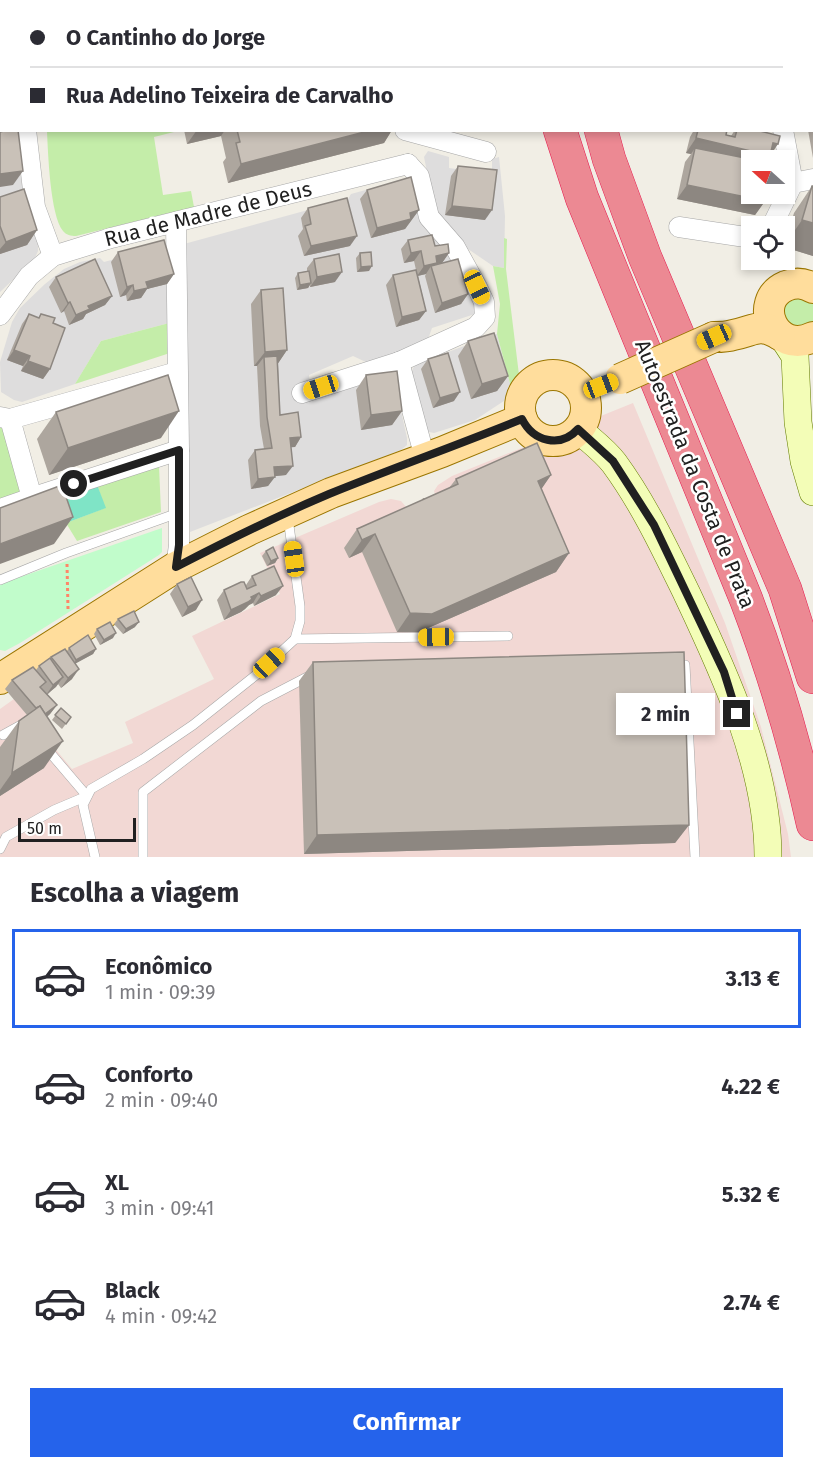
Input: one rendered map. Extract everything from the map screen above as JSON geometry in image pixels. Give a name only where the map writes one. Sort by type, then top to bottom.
[{"type":"highway","name":"Autoestrada da Costa de Prata","points":[[561,132],[582,198],[771,664],[800,765],[813,824]]},
{"type":"highway","name":"Autoestrada da Costa de Prata","points":[[602,132],[645,258],[785,589],[813,677]]},
{"type":"main road","points":[[582,393],[620,379],[714,337],[759,312],[771,303],[777,292],[787,285],[799,283],[812,287]]},
{"type":"main road","points":[[771,303],[770,320],[801,340],[808,360],[804,395],[806,435],[813,466]]},
{"type":"main road","points":[[714,337],[735,335],[759,327],[769,328],[801,340]]},
{"type":"main road","points":[[801,340],[795,356],[798,422],[804,461],[813,492]]},
{"type":"main road","points":[[556,375],[567,378],[576,384],[582,393],[586,404],[585,415],[578,429],[565,438],[555,441],[544,440],[535,436],[522,419],[521,397],[535,380],[556,375]]},
{"type":"main road","points":[[2,675],[176,567],[249,530],[332,494],[522,419]]},
{"type":"main road","points":[[578,429],[613,461],[654,525],[724,672],[758,776],[768,835],[768,857]]},
{"type":"street","points":[[26,132],[34,207],[53,256]]},
{"type":"street","points":[[302,393],[399,362],[476,327],[485,316],[484,302],[455,248],[429,217],[419,176],[408,164],[404,132]]},
{"type":"street","points":[[411,132],[486,152]]},
{"type":"street","points":[[783,132],[787,150]]},
{"type":"street","name":"Rua de Madre de Deus","points":[[0,315],[29,276],[53,256],[111,238],[408,164]]},
{"type":"street","points":[[795,183],[813,179]]},
{"type":"street","points":[[176,222],[179,450],[179,545],[176,567]]},
{"type":"street","points":[[680,227],[741,236]]},
{"type":"street","points":[[399,362],[425,458]]},
{"type":"street","points":[[32,498],[5,418],[177,372]]},
{"type":"street","points":[[0,509],[179,450]]},
{"type":"lane","points":[[95,857],[83,805],[91,789],[143,759],[193,725],[256,675],[295,639],[300,621],[300,606],[288,512]]},
{"type":"lane","points":[[0,580],[66,553],[178,513]]},
{"type":"lane","points":[[295,639],[507,636]]},
{"type":"lane","points":[[662,665],[685,665],[695,857]]},
{"type":"lane","points":[[143,857],[143,792],[261,701],[311,675],[323,674]]},
{"type":"lane","points":[[3,735],[24,723],[31,731]]},
{"type":"lane","points":[[38,739],[87,796]]},
{"type":"lane","points":[[0,849],[6,837],[54,810],[87,796]]},
{"type":"path","points":[[66,553],[68,614]]},
{"type":"shaded area","points":[[0,132],[17,132],[15,135],[27,221],[32,223],[38,241],[38,251],[34,260],[0,292]]},
{"type":"shaded area","points":[[428,151],[449,157],[449,168],[492,174],[492,159],[499,157],[505,216],[504,268],[493,266],[449,236],[437,221],[424,157]]},
{"type":"shaded area","points":[[413,177],[454,254],[478,313],[432,328],[427,342],[368,363],[353,356],[309,375],[311,400],[379,377],[395,384],[407,445],[401,450],[190,532],[184,244],[348,199],[351,194]]},
{"type":"shaded area","points":[[167,245],[173,322],[101,341],[75,384],[22,402],[1,392],[0,362],[12,322],[20,308],[45,284],[64,269],[80,262],[100,258],[104,262]]},
{"type":"shaded area","points":[[497,334],[513,395],[475,420],[434,433],[429,432],[424,428],[411,374],[413,368],[418,363]]},
{"type":"shaded area","points":[[633,403],[725,623],[761,727],[788,834],[791,857],[0,857],[0,709],[14,699],[72,769],[133,743],[125,722],[214,679],[192,636],[280,594],[260,553],[379,502],[391,499],[401,501],[407,508],[436,497],[434,491],[438,485],[452,476]]},
{"type":"green space","points":[[47,132],[174,132],[154,137],[163,195],[191,191],[194,207],[76,236],[70,235],[63,231],[59,223],[50,183]]},
{"type":"green space","points":[[504,238],[507,239],[506,269],[520,383],[520,389],[513,395],[497,334],[500,304],[493,266],[504,268]]},
{"type":"green space","points":[[793,294],[813,302],[813,323],[792,331],[779,306]]},
{"type":"green space","points":[[173,322],[173,352],[75,384],[101,341]]},
{"type":"green space","points":[[0,420],[27,496],[0,505]]},
{"type":"green space","points":[[159,466],[161,512],[77,541],[66,523],[105,508],[96,482]]},
{"type":"green space","points":[[96,482],[106,508],[66,523],[54,495]]},
{"type":"green space","points":[[162,528],[162,552],[159,555],[20,643],[5,651],[0,650],[0,584]]},
{"type":"building","points":[[0,132],[18,132],[23,171],[0,174]]},
{"type":"building","points":[[238,132],[364,132],[241,164],[236,143],[240,142]]},
{"type":"building","points":[[698,132],[727,132],[726,135],[735,137],[736,132],[764,132],[780,136],[778,144],[773,143],[771,150],[747,150],[696,138]]},
{"type":"building","points":[[695,148],[741,157],[741,196],[687,185]]},
{"type":"building","points":[[458,166],[497,170],[492,210],[452,206]]},
{"type":"building","points":[[411,177],[419,210],[410,213],[411,219],[377,228],[367,190]]},
{"type":"building","points":[[813,186],[813,223],[802,220]]},
{"type":"building","points":[[24,189],[37,230],[6,242],[0,226],[0,197]]},
{"type":"building","points":[[347,198],[357,236],[311,246],[305,226],[311,224],[308,208]]},
{"type":"building","points":[[432,235],[435,246],[448,244],[449,253],[436,256],[437,263],[424,266],[421,251],[411,253],[408,240]]},
{"type":"building","points":[[164,240],[174,274],[146,282],[148,288],[134,291],[133,285],[127,287],[118,252]]},
{"type":"building","points":[[371,252],[372,266],[361,267],[360,253]]},
{"type":"building","points":[[339,254],[342,272],[317,277],[314,259]]},
{"type":"building","points":[[95,259],[112,296],[88,306],[90,309],[76,315],[56,277]]},
{"type":"building","points":[[458,259],[468,294],[442,303],[431,266]]},
{"type":"building","points":[[416,270],[426,311],[402,317],[393,275]]},
{"type":"building","points":[[309,271],[311,283],[300,285],[298,273]]},
{"type":"building","points":[[283,288],[287,350],[265,352],[261,290]]},
{"type":"building","points":[[29,314],[39,318],[41,314],[55,318],[53,323],[65,328],[50,369],[28,361],[30,356],[14,350]]},
{"type":"building","points":[[494,333],[508,376],[482,384],[468,341]]},
{"type":"building","points":[[448,353],[460,392],[440,398],[428,359]]},
{"type":"building","points":[[277,356],[280,415],[298,412],[301,437],[290,438],[293,466],[274,467],[275,477],[258,479],[255,450],[272,448],[267,417],[264,357]]},
{"type":"building","points":[[397,371],[402,411],[371,415],[366,375]]},
{"type":"building","points":[[168,375],[179,411],[68,448],[56,412]]},
{"type":"building","points":[[537,443],[551,475],[538,481],[569,553],[432,614],[410,613],[375,534],[362,540],[357,529],[458,484],[456,479]]},
{"type":"building","points":[[62,485],[73,517],[0,544],[0,508]]},
{"type":"building","points":[[273,547],[278,558],[271,561],[266,551]]},
{"type":"building","points":[[274,566],[283,586],[261,596],[259,593],[251,597],[252,599],[248,602],[231,610],[224,590],[241,582],[244,582],[247,589],[256,585],[252,576]]},
{"type":"building","points":[[191,577],[202,600],[188,607],[177,584]]},
{"type":"building","points":[[134,611],[139,622],[126,629],[118,619]]},
{"type":"building","points":[[110,622],[116,633],[104,640],[97,629]]},
{"type":"building","points":[[88,635],[96,649],[76,660],[69,648]]},
{"type":"building","points":[[65,649],[79,669],[68,678],[51,657]]},
{"type":"building","points":[[684,652],[689,825],[317,835],[313,662]]},
{"type":"building","points":[[50,658],[63,677],[53,685],[39,666]]},
{"type":"building","points":[[33,667],[46,682],[40,687],[57,705],[45,714],[40,706],[36,708],[12,680]]},
{"type":"building","points":[[40,706],[63,741],[12,773],[19,721]]},
{"type":"building","points":[[61,708],[71,717],[66,724],[55,715]]},
{"type":"route","points":[[74,484],[179,450],[179,545],[176,567],[249,530],[332,494],[522,419],[535,436],[544,440],[555,441],[565,438],[578,429],[613,461],[654,525],[724,672],[737,714]]}]
